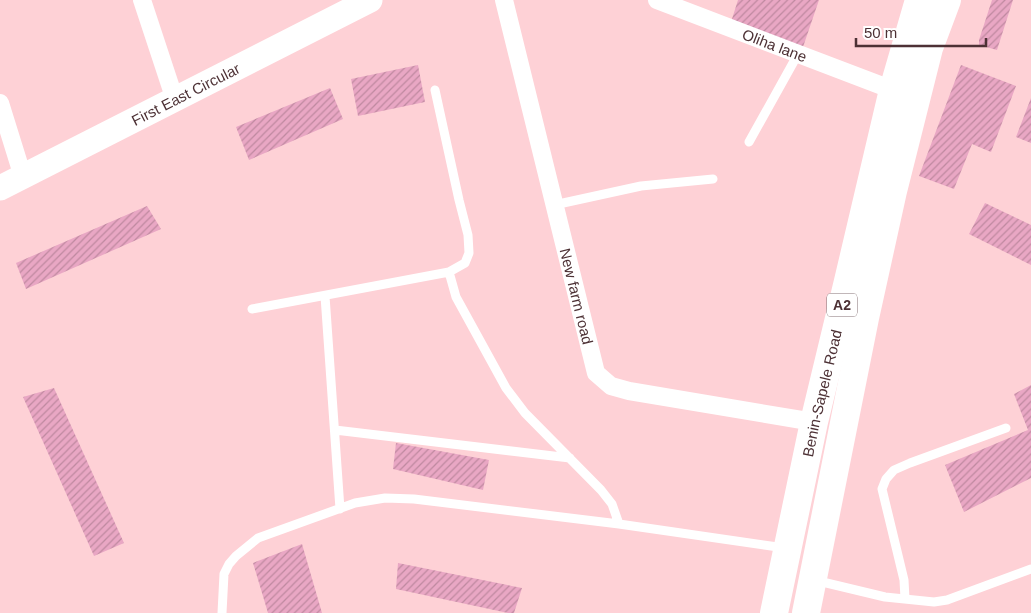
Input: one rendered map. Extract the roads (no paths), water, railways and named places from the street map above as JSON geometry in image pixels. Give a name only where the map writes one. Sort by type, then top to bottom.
[{"type":"highway","name":"Benin-Sapele Road","points":[[774,613],[814,422],[893,90],[920,0]]},
{"type":"highway","name":"Benin-Sapele Road","points":[[806,613],[865,318],[893,191],[929,48],[947,0]]},
{"type":"street","points":[[142,0],[175,100]]},
{"type":"street","name":"New farm road","points":[[504,0],[596,373],[611,386],[629,391],[814,422]]},
{"type":"street","name":"Oliha lane","points":[[657,0],[893,90]]},
{"type":"street","name":"First East Circular","points":[[0,188],[175,100],[359,2]]},
{"type":"street","points":[[0,103],[23,177]]},
{"type":"lane","points":[[749,142],[798,54]]},
{"type":"lane","points":[[252,309],[449,272],[465,263],[469,253],[468,235],[436,90]]},
{"type":"lane","points":[[554,205],[641,186],[713,179]]},
{"type":"lane","points":[[449,272],[456,297],[506,388],[524,413],[592,480],[612,504],[619,524]]},
{"type":"lane","points":[[325,296],[340,509]]},
{"type":"lane","points":[[905,599],[904,580],[882,489],[886,479],[894,470],[910,463],[1006,428]]},
{"type":"lane","points":[[335,430],[570,458]]},
{"type":"lane","points":[[222,613],[224,574],[236,556],[258,538],[355,503],[385,498],[414,499],[619,524],[788,548]]},
{"type":"lane","points":[[812,580],[884,597],[934,602],[947,600],[1031,569]]}]
